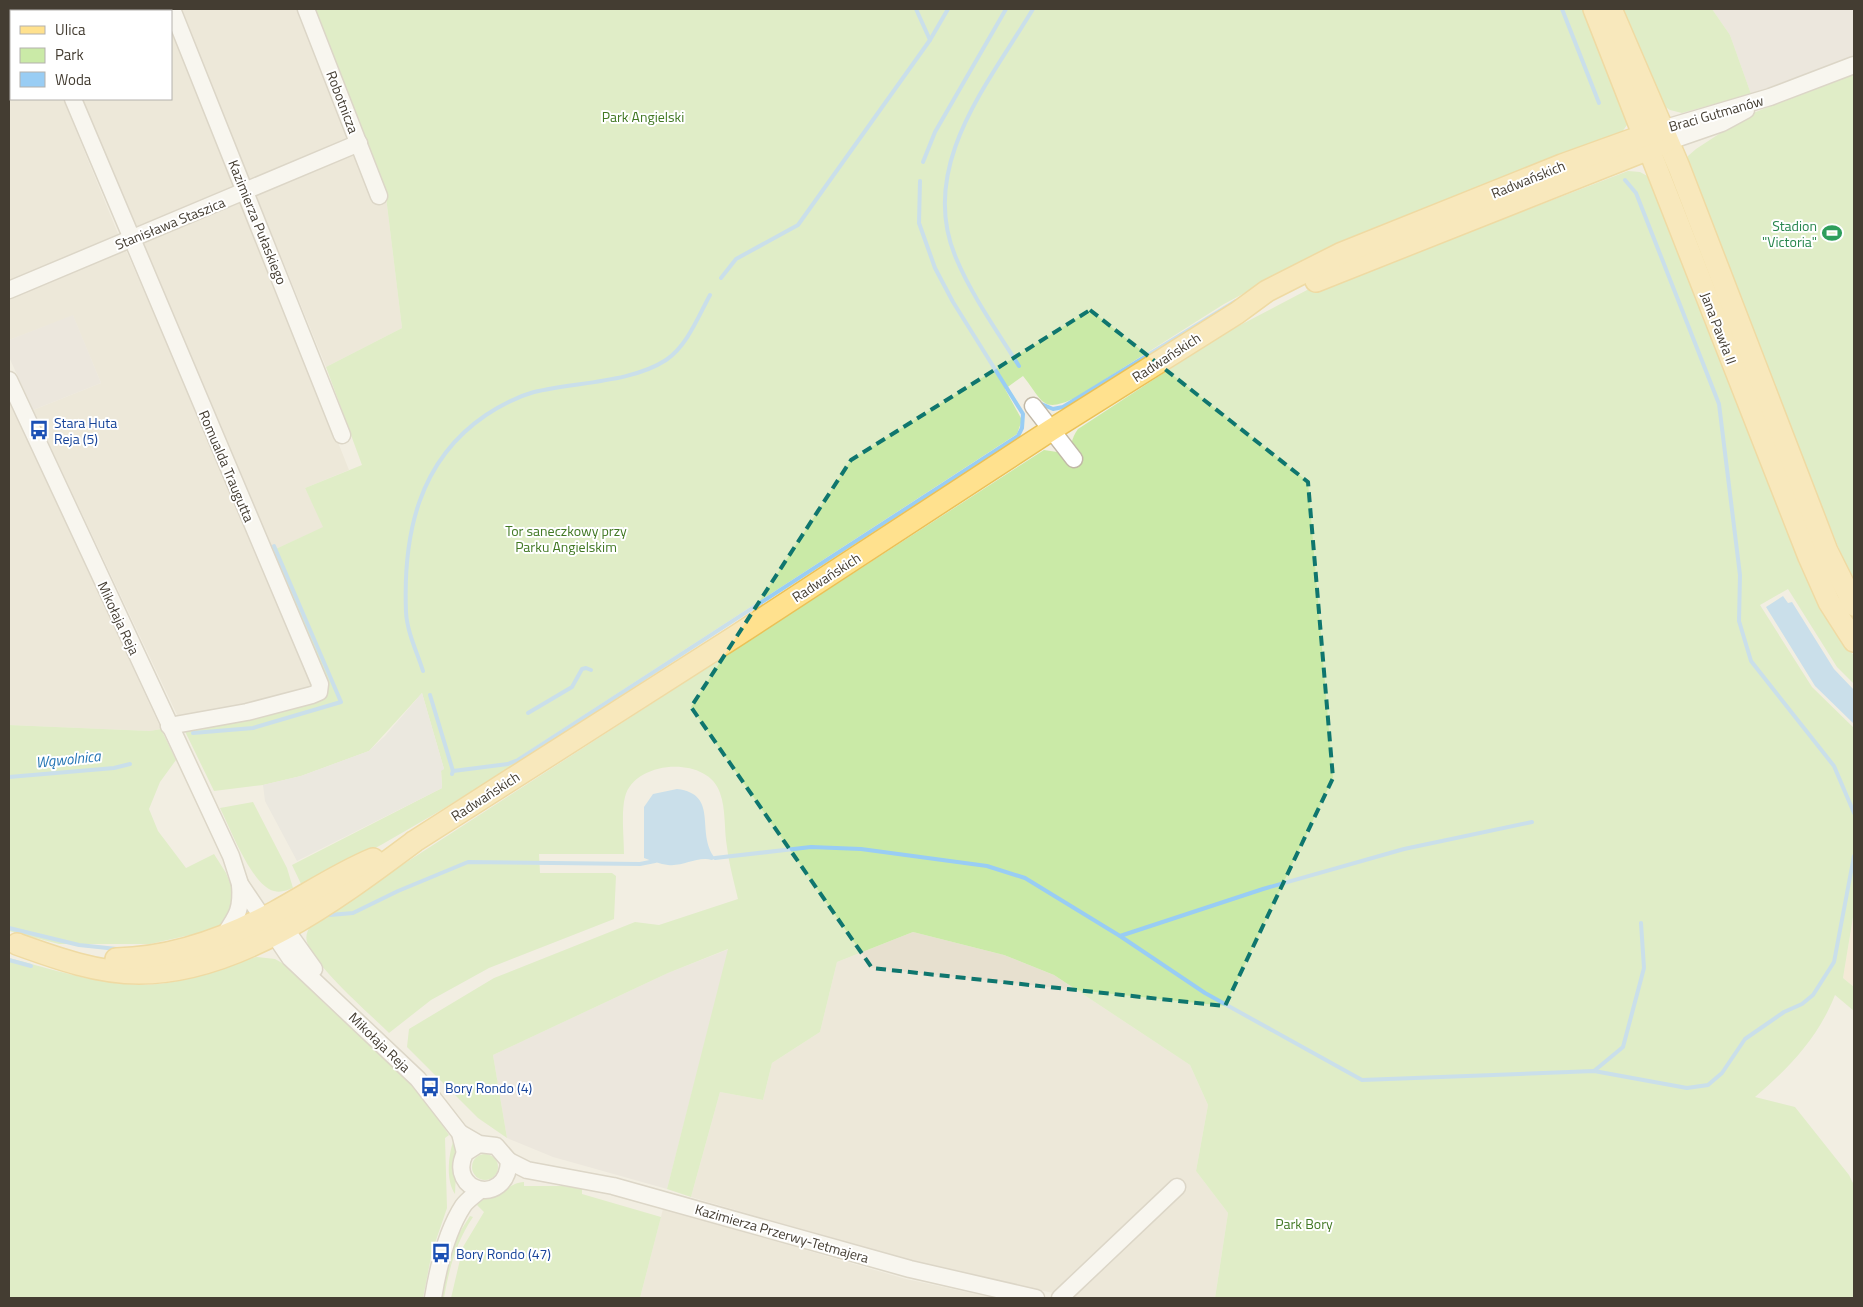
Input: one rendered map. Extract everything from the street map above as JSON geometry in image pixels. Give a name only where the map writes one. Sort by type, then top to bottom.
[{"type":"main road","name":"Jana Pawła II","points":[[1594,9],[1656,138],[1827,551],[1854,605]]},
{"type":"main road","name":"Jana Pawła II","points":[[1611,9],[1656,138]]},
{"type":"main road","name":"Radwańskich","points":[[1237,313],[1345,268],[1622,160],[1656,138]]},
{"type":"main road","name":"Radwańskich","points":[[13,943],[58,959],[103,969],[137,973],[179,970],[274,923],[364,862],[415,841],[745,630],[1052,430],[1237,313],[1267,291],[1340,254],[1656,138]]},
{"type":"main road","points":[[1622,160],[1669,169]]},
{"type":"main road","name":"Jana Pawła II","points":[[1669,169],[1812,566],[1829,602],[1854,641]]},
{"type":"street","name":"Kazimierza Pułaskiego","points":[[172,9],[342,435]]},
{"type":"street","name":"Robotnicza","points":[[306,9],[379,196]]},
{"type":"street","name":"Braci Gutmanów","points":[[1656,138],[1854,65]]},
{"type":"street","name":"Braci Gutmanów","points":[[1656,138],[1691,133],[1722,122],[1770,97]]},
{"type":"street","name":"Romualda Traugutta","points":[[73,100],[320,684],[319,692],[312,695],[247,712],[169,726]]},
{"type":"street","name":"Braci Gutmanów","points":[[1669,169],[1691,133]]},
{"type":"street","name":"Stanisława Staszica","points":[[9,290],[359,144]]},
{"type":"street","name":"Mikołaja Reja","points":[[9,380],[231,856],[274,923],[290,958],[418,1079],[460,1133],[465,1153]]},
{"type":"street","points":[[1033,406],[1074,459]]},
{"type":"street","name":"Mikołaja Reja","points":[[231,856],[240,884],[343,1007]]},
{"type":"street","points":[[240,884],[242,903],[228,945],[263,950],[282,954],[290,958]]},
{"type":"street","points":[[460,1133],[479,1144],[496,1146],[508,1169],[497,1187],[473,1186]]},
{"type":"street","points":[[473,1186],[462,1167],[465,1153],[479,1144]]},
{"type":"street","name":"Kazimierza Przerwy-Tetmajera","points":[[508,1169],[527,1170],[613,1186],[910,1269],[1036,1298]]},
{"type":"street","points":[[433,1298],[443,1253],[473,1186]]},
{"type":"street","points":[[1060,1298],[1177,1187]]},
{"type":"highlighted area","points":[[1090,310],[1308,482],[1333,778],[1225,1006],[872,968],[691,707],[851,460]]},
{"type":"shaded area","points":[[9,9],[25,9],[10,10],[10,100],[63,100],[119,236],[9,284]]},
{"type":"shaded area","points":[[45,9],[166,10],[46,10]]},
{"type":"shaded area","points":[[182,9],[299,9],[351,140],[249,182]]},
{"type":"shaded area","points":[[1712,9],[1854,9],[1854,56],[1751,94],[1730,35]]},
{"type":"shaded area","points":[[172,27],[235,186],[132,231],[80,100],[172,100]]},
{"type":"shaded area","points":[[357,152],[386,197],[402,328],[326,367],[256,195]]},
{"type":"shaded area","points":[[243,202],[349,470],[305,488],[324,527],[267,553],[139,244]]},
{"type":"shaded area","points":[[125,248],[316,686],[305,693],[179,719],[33,410],[101,383],[73,316],[9,340],[9,298]]},
{"type":"shaded area","points":[[73,315],[101,383],[33,410],[9,357],[9,340]]},
{"type":"shaded area","points":[[9,400],[161,729],[150,731],[9,725]]},
{"type":"shaded area","points":[[422,693],[444,769],[441,771],[442,788],[297,861],[265,801],[263,785],[301,776],[369,751],[385,736]]},
{"type":"shaded area","points":[[1854,911],[1854,987],[1843,978]]},
{"type":"shaded area","points":[[913,932],[1004,955],[1054,975],[1190,1065],[1208,1105],[1196,1171],[1228,1213],[1215,1298],[1068,1298],[918,1263],[691,1197],[720,1092],[763,1100],[772,1063],[820,1032],[837,962]]},
{"type":"shaded area","points":[[729,949],[667,1189],[553,1157],[507,1138],[493,1055],[668,973]]},
{"type":"shaded area","points":[[663,1209],[906,1279],[995,1298],[640,1298]]},
{"type":"green space","points":[[313,9],[1588,9],[1627,115],[1627,125],[1622,132],[1334,245],[1224,304],[1077,397],[1065,402],[1056,405],[1044,403],[1023,376],[1005,389],[1022,420],[1017,434],[521,756],[512,766],[409,829],[356,859],[302,886],[292,865],[442,788],[441,770],[444,769],[422,693],[369,751],[301,776],[263,785],[214,791],[179,719],[252,706],[316,686],[267,553],[323,527],[305,488],[362,465],[326,367],[402,328],[386,197]]},
{"type":"green space","points":[[1618,9],[1712,9],[1730,35],[1751,94],[1682,113],[1670,110],[1659,103]]},
{"type":"green space","points":[[1854,74],[1854,586],[1687,172],[1686,163],[1688,156],[1696,149],[1748,115]]},
{"type":"green space","name":"Park Bory","points":[[1628,171],[1640,172],[1651,178],[1831,623],[1854,656],[1854,684],[1837,667],[1788,589],[1760,605],[1812,687],[1854,728],[1854,911],[1843,978],[1854,987],[1854,1011],[1835,995],[1828,1011],[1811,1039],[1791,1063],[1755,1097],[1795,1107],[1849,1175],[1854,1185],[1854,1298],[1215,1298],[1228,1213],[1196,1171],[1208,1105],[1190,1065],[1054,975],[1004,955],[913,932],[837,962],[820,1032],[772,1063],[763,1100],[720,1092],[691,1197],[667,1189],[728,949],[668,973],[493,1055],[507,1138],[478,1118],[407,1047],[409,1029],[494,978],[635,922],[659,925],[738,899],[728,853],[720,793],[713,781],[701,772],[687,768],[671,767],[656,769],[642,775],[631,785],[624,803],[624,854],[539,854],[540,873],[612,873],[616,876],[614,919],[489,968],[431,1000],[389,1033],[331,976],[312,952],[306,937],[311,924],[390,868],[399,867],[1044,450],[1057,452],[1066,460],[1078,429],[1225,333],[1309,289],[1365,267],[1464,234]]},
{"type":"green space","points":[[9,725],[150,731],[161,729],[176,760],[160,782],[149,809],[158,831],[186,868],[214,854],[226,873],[235,895],[228,922],[193,940],[190,935],[150,944],[59,944],[9,931]]},
{"type":"green space","points":[[253,802],[287,868],[293,888],[274,891],[266,887],[258,879],[242,855],[220,808]]},
{"type":"green space","points":[[257,957],[275,959],[289,967],[328,1007],[368,1039],[420,1091],[449,1135],[445,1138],[447,1208],[432,1252],[423,1298],[9,1298],[9,958],[86,978],[107,982],[147,985],[178,981]]},
{"type":"green space","points":[[453,1142],[457,1150],[455,1194],[449,1176]]},
{"type":"green space","points":[[485,1154],[494,1158],[498,1167],[494,1176],[485,1180],[476,1176],[472,1167],[476,1158]]},
{"type":"green space","points":[[524,1182],[524,1186],[563,1186],[582,1189],[582,1194],[661,1217],[640,1298],[451,1298],[463,1247],[484,1212],[477,1205],[484,1199],[498,1194],[513,1185]]},
{"type":"green space","points":[[470,1216],[473,1217],[462,1236],[454,1256],[444,1298],[440,1298],[456,1238]]},
{"type":"water","points":[[1783,596],[1788,603],[1792,602],[1834,669],[1854,690],[1854,724],[1815,686],[1766,607]]},
{"type":"water","points":[[677,789],[690,792],[698,798],[703,806],[709,848],[715,858],[712,860],[701,859],[668,865],[644,858],[644,807],[653,794]]},
{"type":"waterway","points":[[916,9],[930,40]]},
{"type":"waterway","points":[[721,278],[736,259],[798,225],[930,40],[948,9]]},
{"type":"waterway","points":[[923,162],[935,132],[1006,9]]},
{"type":"waterway","points":[[1019,366],[977,300],[956,258],[946,224],[945,191],[951,159],[963,128],[996,67],[1033,9]]},
{"type":"waterway","points":[[1562,9],[1599,103]]},
{"type":"waterway","points":[[1625,180],[1636,193],[1719,404],[1740,575],[1739,621],[1751,661],[1834,766],[1854,813]]},
{"type":"waterway","points":[[452,774],[453,771],[508,764],[518,760],[1018,436],[1022,428],[1023,414],[953,302],[935,268],[919,223],[920,181]]},
{"type":"waterway","points":[[423,671],[410,634],[406,612],[408,555],[412,528],[419,502],[430,477],[444,454],[463,434],[486,415],[515,399],[534,392],[619,378],[652,368],[666,360],[686,339],[710,295]]},
{"type":"waterway","points":[[1039,403],[1053,409],[1063,407],[1236,301]]},
{"type":"waterway","points":[[193,733],[253,728],[341,702],[274,546]]},
{"type":"waterway","points":[[528,713],[572,687],[582,669],[591,670]]},
{"type":"waterway","points":[[430,695],[453,771]]},
{"type":"waterway","name":"Wąwolnica","points":[[9,777],[114,768],[130,764]]},
{"type":"waterway","points":[[1120,936],[1263,889],[1404,849],[1532,822]]},
{"type":"waterway","points":[[715,858],[811,847],[861,849],[987,866],[1025,878],[1120,936],[1205,993],[1362,1080],[1594,1071],[1687,1088],[1708,1085],[1722,1073],[1745,1039],[1784,1012],[1802,1004],[1813,995],[1834,962],[1854,856]]},
{"type":"waterway","points":[[330,915],[353,913],[398,891],[468,862],[640,864],[655,861]]},
{"type":"waterway","points":[[1594,1071],[1623,1047],[1644,968],[1641,923]]},
{"type":"waterway","points":[[9,928],[79,945],[117,949]]},
{"type":"waterway","points":[[9,960],[31,966]]},
{"type":"place","name":"Stadion \"Victoria\"","points":[[1832,233]]},
{"type":"place","name":"Stara Huta Reja (5)","points":[[39,430]]},
{"type":"place","name":"Bory Rondo (4)","points":[[430,1087]]},
{"type":"place","name":"Bory Rondo (47)","points":[[441,1253]]},
{"type":"park label","name":"Park Angielski","points":[[643,116]]},
{"type":"park label","name":"Tor saneczkowy przy Parku Angielskim","points":[[566,538]]}]
